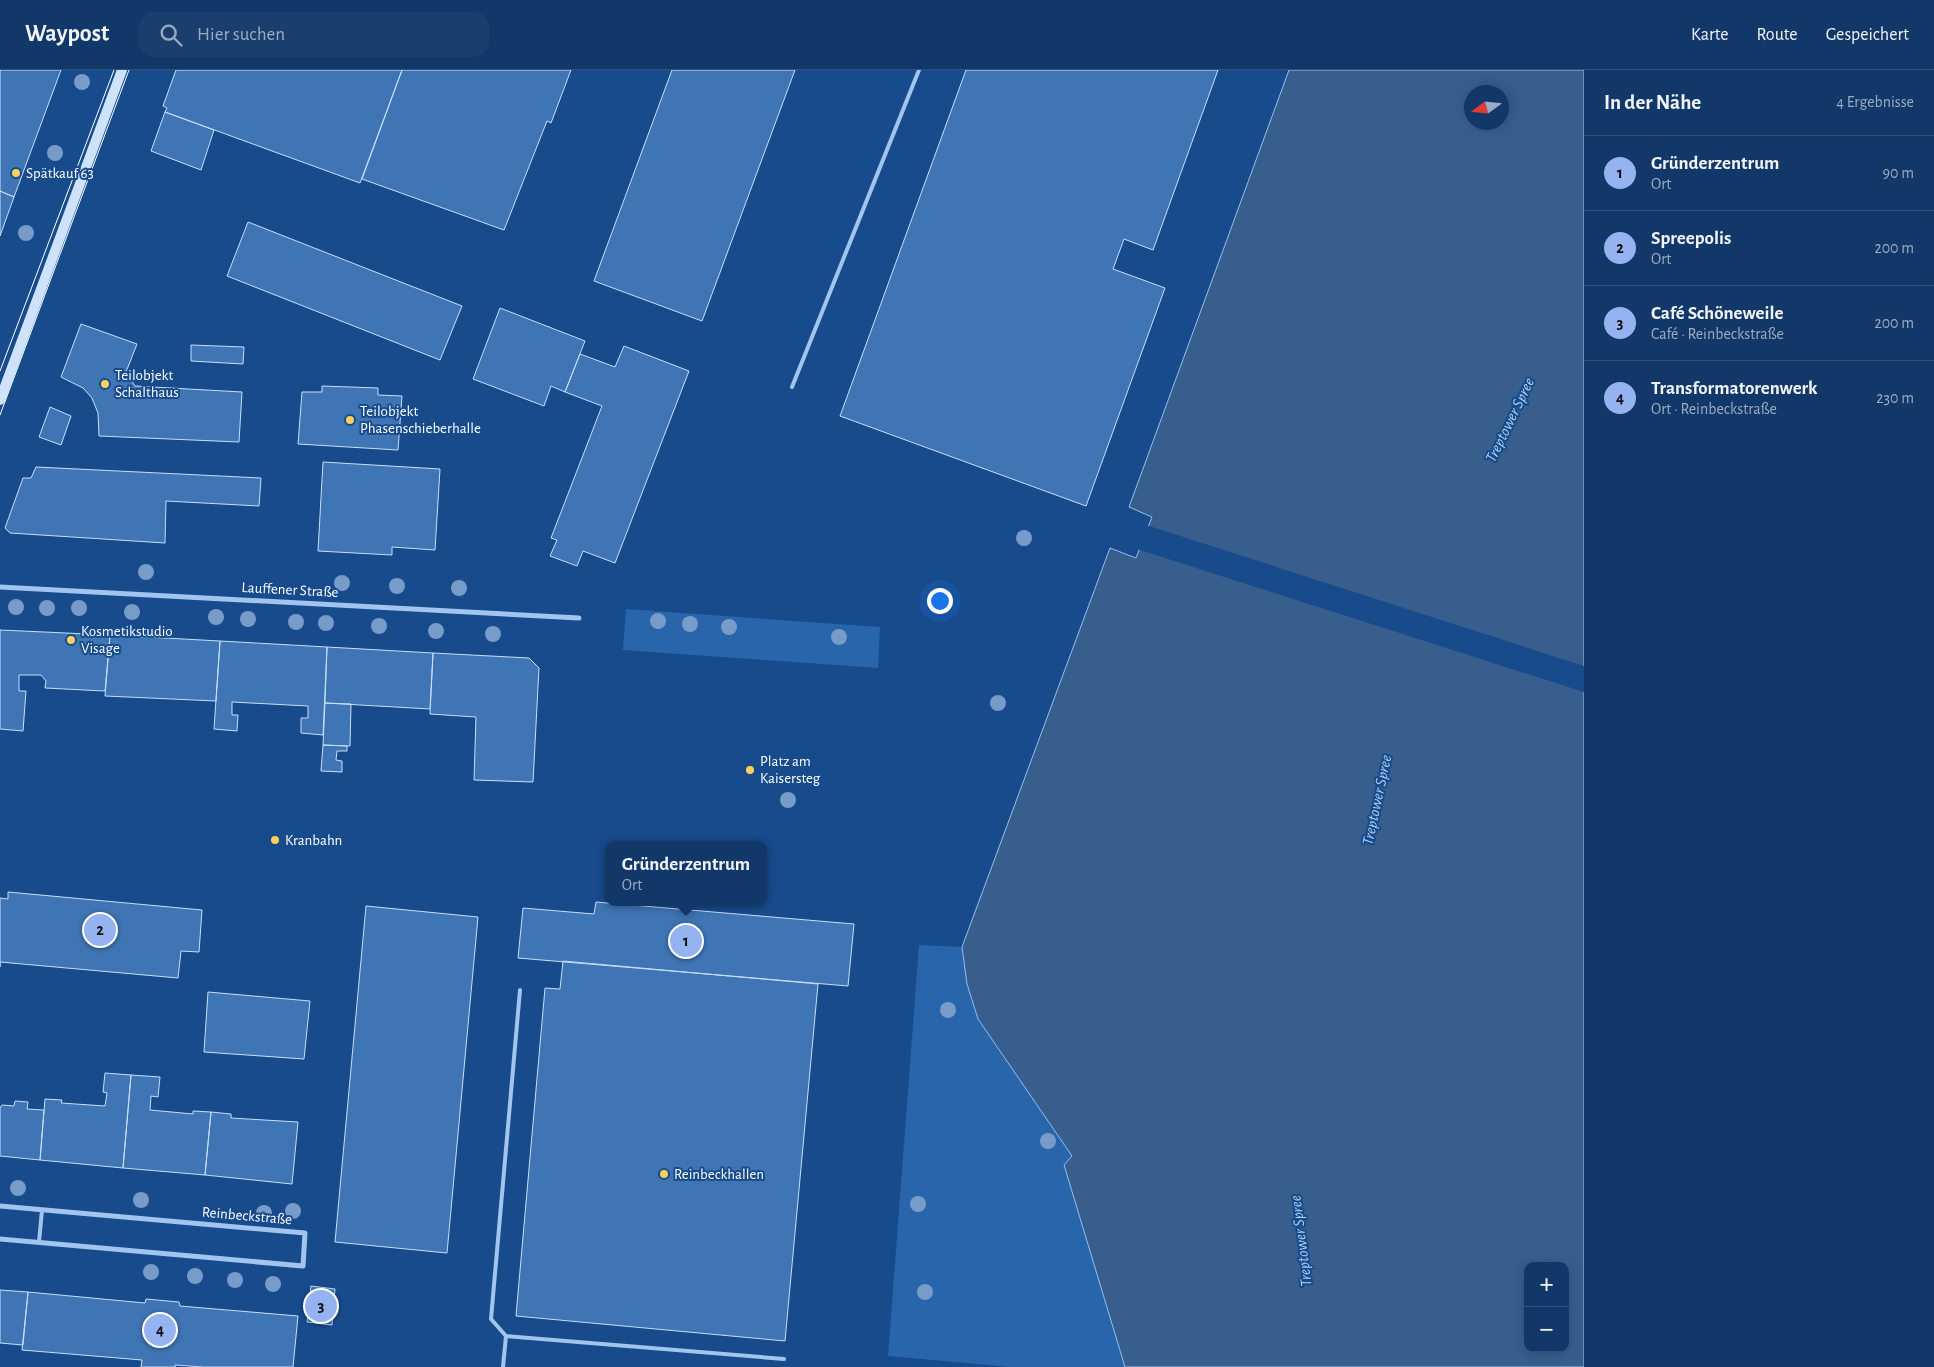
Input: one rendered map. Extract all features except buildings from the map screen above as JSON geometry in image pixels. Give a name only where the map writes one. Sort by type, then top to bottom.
[{"type":"street","points":[[0,400],[122,70]]},
{"type":"street","name":"Lauffener Straße","points":[[0,586],[579,618]]},
{"type":"street","name":"Reinbeckstraße","points":[[0,1206],[305,1233],[303,1266],[0,1239]]},
{"type":"lane","points":[[792,388],[919,70]]},
{"type":"lane","points":[[503,1367],[506,1336],[492,1319],[520,990]]},
{"type":"lane","points":[[39,1242],[42,1210]]},
{"type":"lane","points":[[506,1336],[784,1359]]},
{"type":"shaded area","points":[[626,609],[880,627],[878,668],[623,650]]},
{"type":"shaded area","points":[[919,945],[962,947],[967,984],[978,1019],[1073,1156],[1064,1165],[1125,1367],[1010,1367],[888,1356]]},
{"type":"water","name":"Treptower Spree","points":[[1289,70],[1584,70],[1584,1367],[1125,1367],[1064,1165],[1072,1156],[978,1019],[967,984],[962,947],[1110,548],[1136,558],[1152,517],[1129,507]]},
{"type":"pier","points":[[1146,525],[1584,666],[1584,692],[1137,549]]},
{"type":"tram line","points":[[0,371],[114,70]]},
{"type":"tram line","points":[[0,415],[129,70]]},
{"type":"place","name":"Spätkauf 63","points":[[16,173]]},
{"type":"place","name":"Teilobjekt Schalthaus","points":[[105,384]]},
{"type":"place","name":"Teilobjekt Phasenschieberhalle","points":[[350,420]]},
{"type":"place","name":"Kosmetikstudio Visage","points":[[71,640]]},
{"type":"place","name":"Platz am Kaisersteg","points":[[750,770]]},
{"type":"place","name":"Kranbahn","points":[[275,840]]},
{"type":"place","name":"Spreepolis","points":[[100,930]]},
{"type":"place","name":"Gründerzentrum","points":[[686,941]]},
{"type":"place","name":"Reinbeckhallen","points":[[664,1174]]},
{"type":"place","name":"Café Schöneweile","points":[[321,1306]]},
{"type":"place","name":"Transformatorenwerk","points":[[160,1330]]}]
